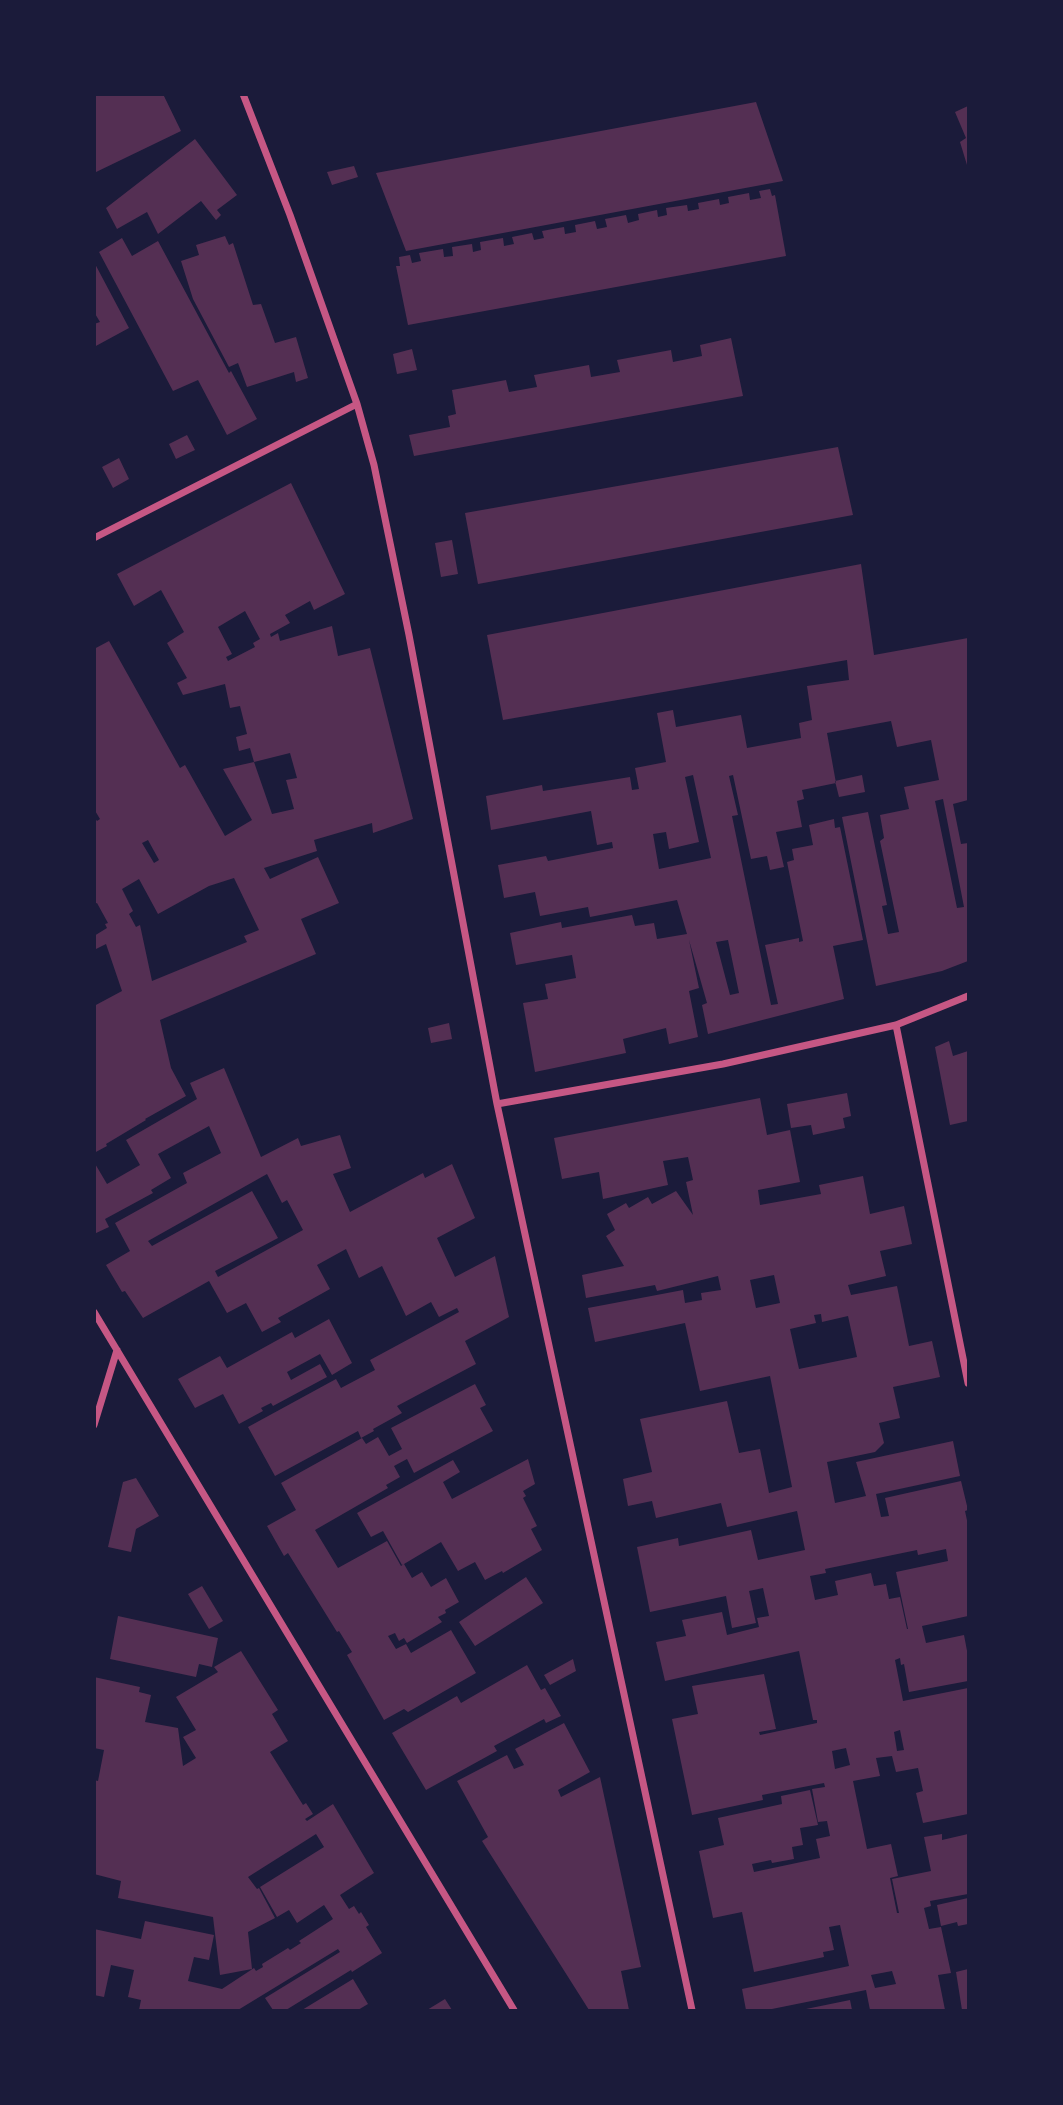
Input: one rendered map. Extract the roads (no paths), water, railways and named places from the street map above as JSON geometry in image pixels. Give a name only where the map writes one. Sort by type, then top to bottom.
[{"type":"street","points":[[243,94],[290,215],[357,404],[374,465],[409,635],[497,1104],[692,2011]]},
{"type":"street","points":[[94,538],[357,404]]},
{"type":"street","points":[[497,1104],[723,1064],[896,1025],[968,996]]},
{"type":"street","points":[[896,1025],[968,1383]]},
{"type":"street","points":[[94,1312],[514,2011]]},
{"type":"street","points":[[94,1424],[117,1350]]}]
